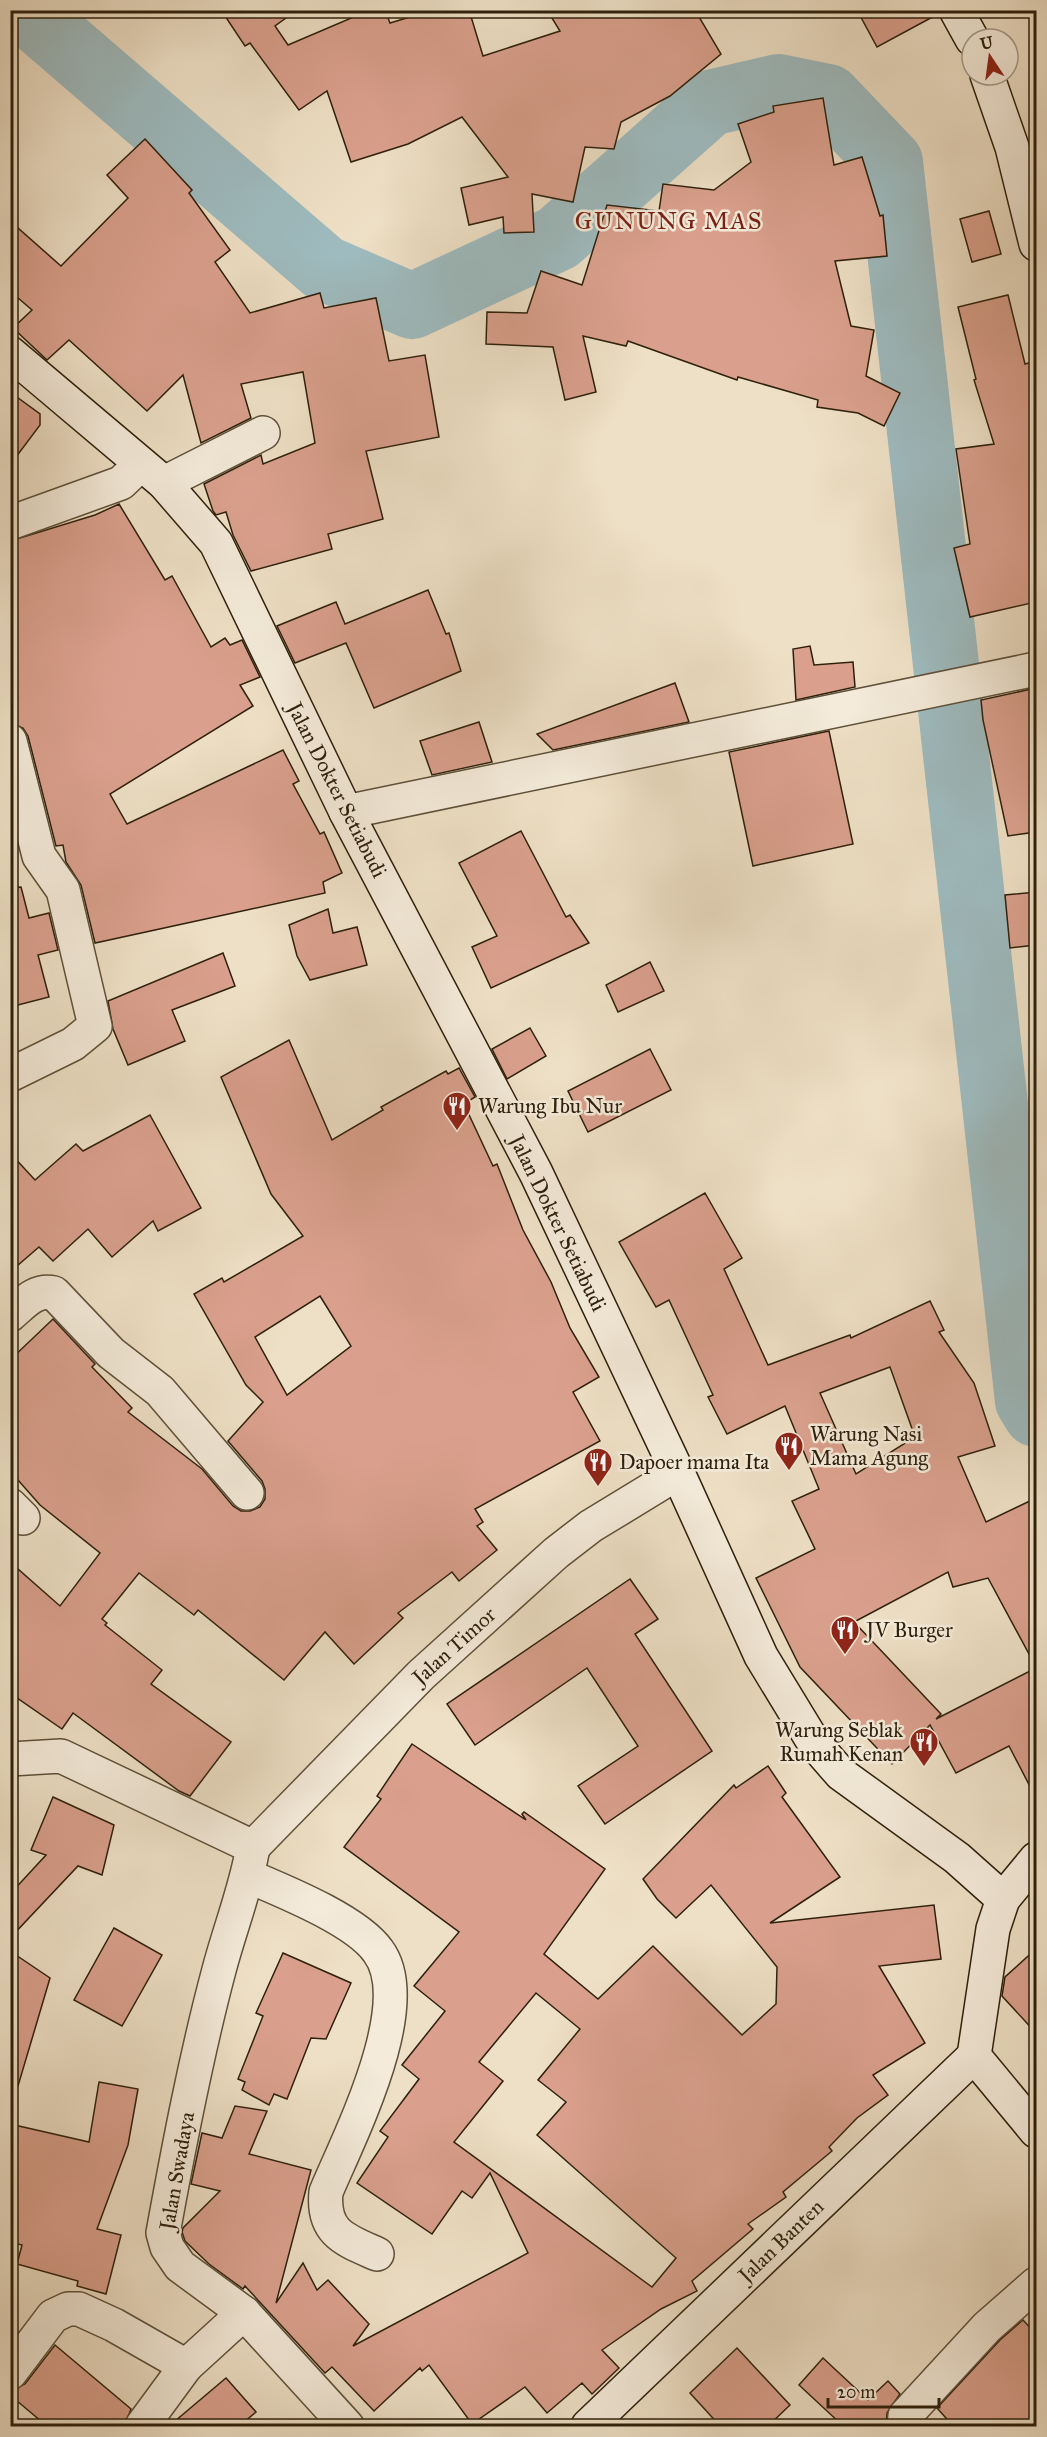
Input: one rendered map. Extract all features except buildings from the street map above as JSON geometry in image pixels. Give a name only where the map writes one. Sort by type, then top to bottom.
[{"type":"street","points":[[956,10],[965,27]]},
{"type":"street","points":[[991,87],[1012,147],[1036,244]]},
{"type":"street","name":"Jalan Dokter Setiabudi","points":[[10,353],[152,473],[216,543],[346,812],[536,1173],[678,1473],[761,1656],[814,1743],[841,1774],[957,1858],[1003,1899]]},
{"type":"street","points":[[10,523],[263,433]]},
{"type":"street","points":[[346,812],[1023,671]]},
{"type":"street","points":[[10,741],[39,856],[63,890],[95,1026],[73,1044],[10,1075]]},
{"type":"street","points":[[10,1315],[31,1297],[43,1291],[54,1293],[111,1353],[160,1391],[247,1493]]},
{"type":"street","name":"Jalan Timor","points":[[251,1861],[421,1675],[556,1553],[591,1526],[678,1473]]},
{"type":"street","points":[[10,1760],[61,1756],[251,1861],[306,1901],[351,1928],[378,1949],[388,1968],[391,2014],[374,2076],[326,2192],[324,2207],[332,2226],[341,2239],[377,2254]]},
{"type":"street","points":[[1036,1859],[1003,1899],[993,1929],[974,2056],[1036,2131]]},
{"type":"street","name":"Jalan Swadaya","points":[[251,1861],[219,1971],[182,2133],[164,2233],[167,2247],[180,2266],[244,2313],[347,2427]]},
{"type":"street","name":"Jalan Banten","points":[[588,2427],[974,2056]]},
{"type":"street","points":[[904,2427],[906,2416],[987,2327],[1036,2284]]},
{"type":"street","points":[[10,2373],[53,2316],[68,2308],[79,2309],[114,2325],[186,2366]]},
{"type":"street","points":[[142,2427],[186,2366],[244,2313]]},
{"type":"waterway","points":[[25,10],[324,268],[412,306],[558,238],[710,103],[779,87],[828,97],[890,162],[1028,1401],[1036,1414]]},
{"type":"place","name":"Warung Ibu Nur","points":[[457,1132]]},
{"type":"place","name":"Warung Nasi Mama Agung","points":[[789,1472]]},
{"type":"place","name":"Dapoer mama Ita","points":[[598,1488]]},
{"type":"place","name":"JV Burger","points":[[845,1656]]},
{"type":"place","name":"Warung Seblak Rumah Kenan","points":[[924,1768]]},
{"type":"district","name":"GUNUNG MAS","points":[[669,221]]}]
